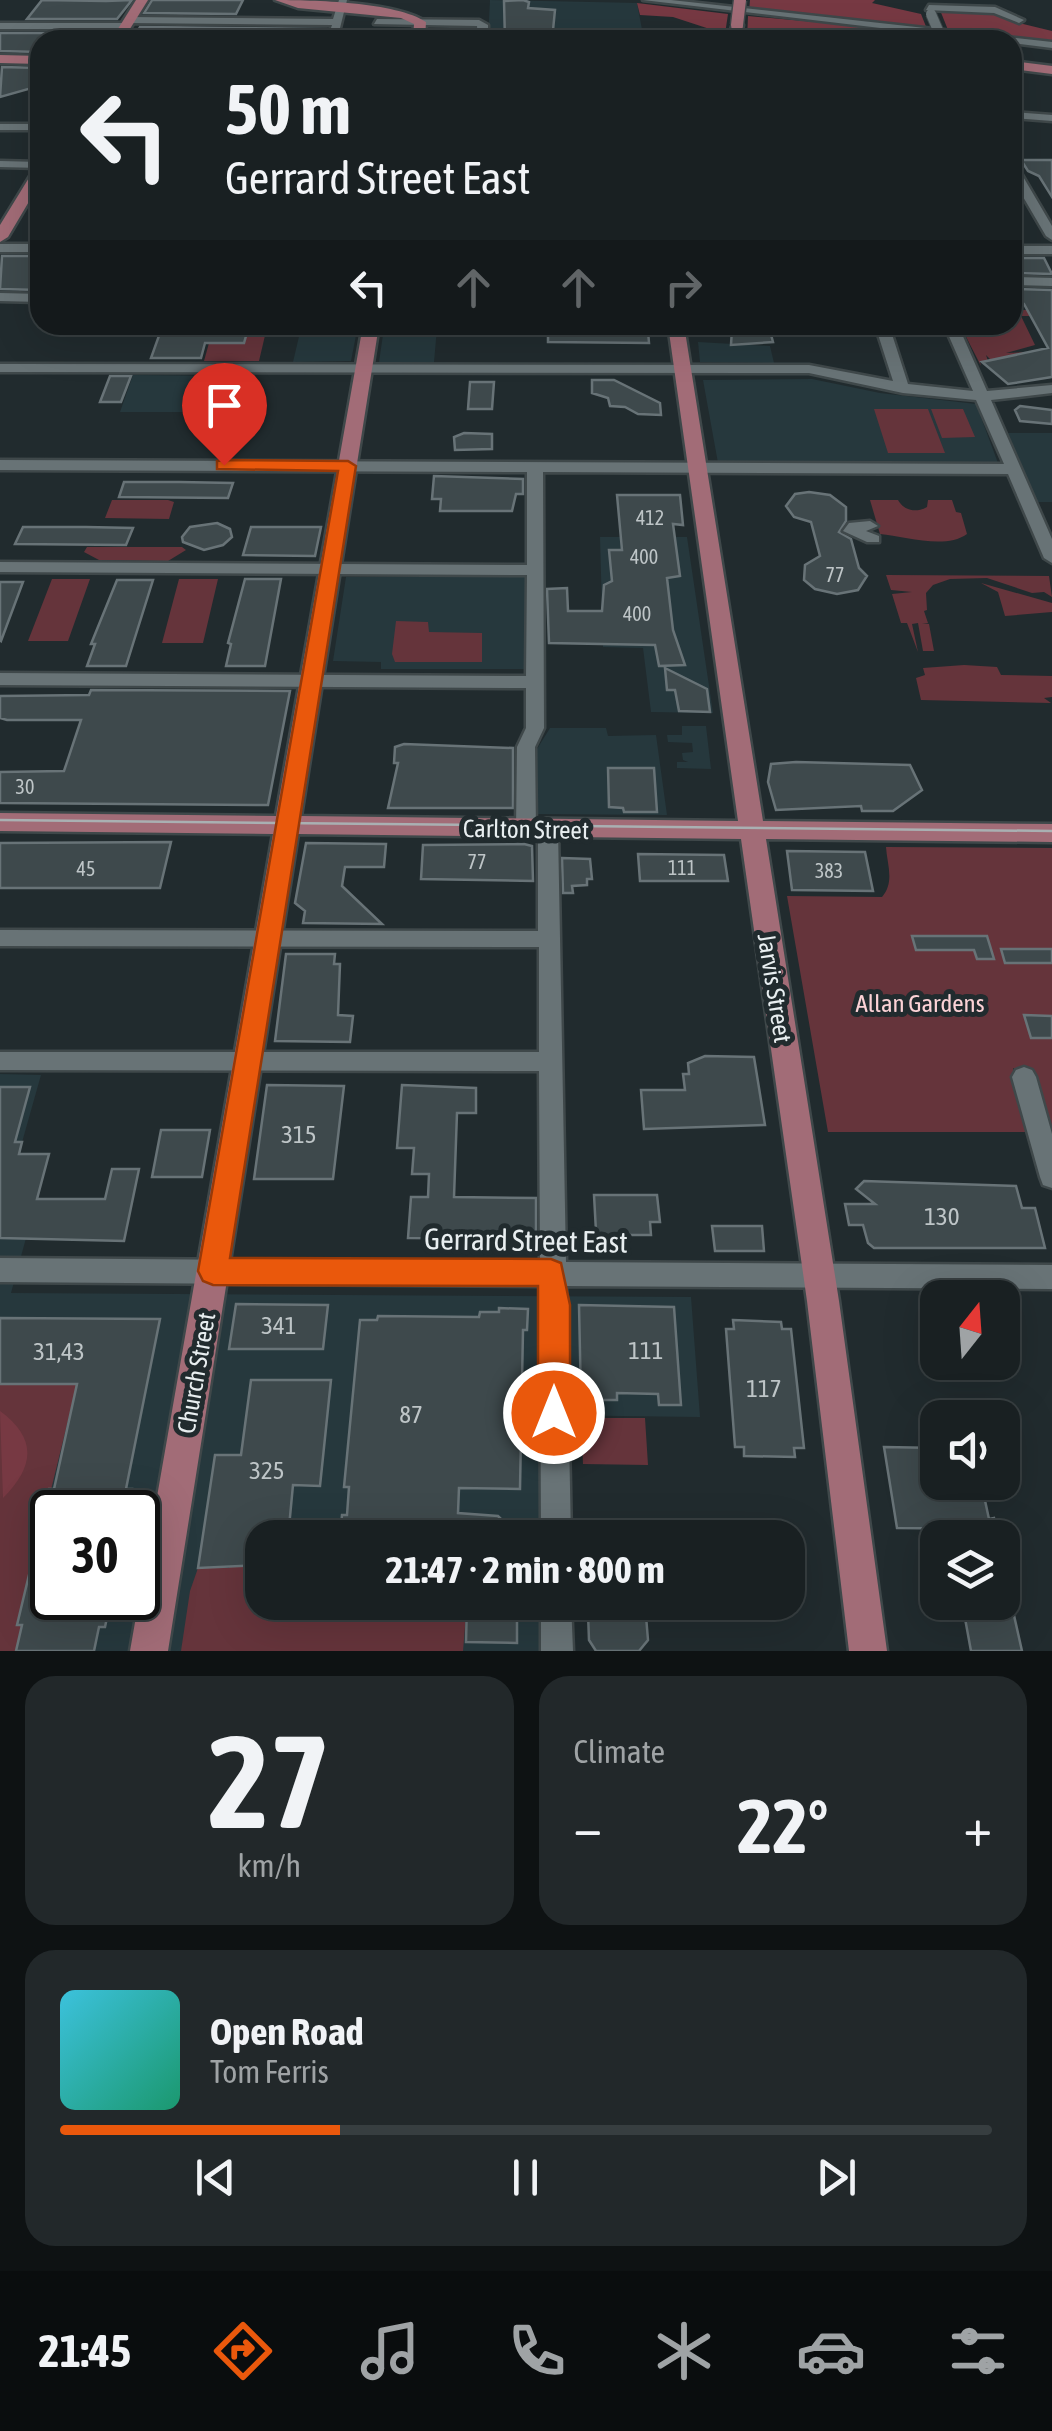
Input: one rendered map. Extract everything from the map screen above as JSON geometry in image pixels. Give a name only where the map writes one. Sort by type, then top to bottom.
[{"type":"main road","points":[[123,30],[142,0]]},
{"type":"main road","points":[[280,0],[340,10],[391,11],[420,22],[420,30]]},
{"type":"main road","points":[[737,30],[740,0]]},
{"type":"main road","points":[[0,59],[30,60]]},
{"type":"main road","points":[[1022,66],[1052,70]]},
{"type":"main road","points":[[0,237],[30,195]]},
{"type":"main road","name":"Church Street","points":[[149,1651],[369,335]]},
{"type":"main road","name":"Jarvis Street","points":[[677,335],[819,1278],[868,1651]]},
{"type":"main road","name":"Carlton Street","points":[[0,822],[1052,833]]},
{"type":"street","points":[[647,0],[917,30]]},
{"type":"street","points":[[928,7],[992,9],[1019,20]]},
{"type":"street","points":[[0,26],[340,10]]},
{"type":"street","points":[[376,22],[479,22],[484,30]]},
{"type":"street","points":[[1022,42],[1052,45]]},
{"type":"street","points":[[1022,115],[1052,118]]},
{"type":"street","points":[[0,126],[30,127]]},
{"type":"street","points":[[0,164],[30,167]]},
{"type":"street","points":[[1022,185],[1052,236]]},
{"type":"street","points":[[1022,193],[1027,193]]},
{"type":"street","points":[[0,248],[30,248]]},
{"type":"street","points":[[1022,250],[1052,250]]},
{"type":"street","points":[[1022,282],[1052,282]]},
{"type":"street","points":[[0,298],[30,298]]},
{"type":"street","points":[[885,335],[903,389]]},
{"type":"street","points":[[955,335],[1052,558]]},
{"type":"street","points":[[0,368],[816,370],[903,389],[982,396],[1052,389]]},
{"type":"street","points":[[0,465],[1014,469]]},
{"type":"street","points":[[536,466],[535,731],[526,747],[549,939],[556,1520]]},
{"type":"street","points":[[0,566],[535,570]]},
{"type":"street","points":[[0,679],[534,682]]},
{"type":"street","points":[[0,938],[549,939]]},
{"type":"street","points":[[0,1061],[550,1062]]},
{"type":"street","points":[[1024,1077],[1052,1178]]},
{"type":"street","name":"Gerrard Street East","points":[[0,1270],[1052,1278]]},
{"type":"street","points":[[556,1620],[557,1651]]},
{"type":"shaded area","points":[[490,0],[637,3],[642,30],[488,30]]},
{"type":"shaded area","points":[[750,0],[875,0],[872,3],[921,14],[927,29],[749,12]]},
{"type":"shaded area","points":[[637,3],[728,14],[726,30],[713,30],[673,17],[640,15]]},
{"type":"shaded area","points":[[940,10],[990,11],[1052,31],[1052,44],[1022,40],[1022,30],[948,30]]},
{"type":"shaded area","points":[[748,16],[883,28],[882,30],[747,30]]},
{"type":"shaded area","points":[[299,335],[356,335],[351,361],[293,362]]},
{"type":"shaded area","points":[[383,335],[436,335],[434,362],[379,362]]},
{"type":"shaded area","points":[[698,342],[770,346],[774,363],[700,362]]},
{"type":"shaded area","points":[[133,375],[229,376],[218,412],[120,412]]},
{"type":"shaded area","points":[[812,379],[880,393],[976,404],[998,463],[718,463],[703,380]]},
{"type":"shaded area","points":[[1008,433],[1052,433],[1052,502],[1037,502]]},
{"type":"shaded area","points":[[600,537],[687,537],[713,713],[651,712],[643,648],[603,647]]},
{"type":"shaded area","points":[[346,577],[527,577],[524,669],[381,669],[381,662],[333,661]]},
{"type":"shaded area","points":[[682,726],[706,726],[711,769],[677,768],[677,762],[688,762],[683,760],[682,753],[693,752],[692,743],[668,742],[667,735],[682,735]]},
{"type":"shaded area","points":[[550,728],[606,728],[608,736],[656,735],[667,815],[536,814],[537,749]]},
{"type":"shaded area","points":[[0,1074],[41,1075],[19,1153],[49,1154],[11,1293],[691,1297],[700,1417],[542,1415],[542,1520],[245,1520],[245,1620],[542,1620],[542,1651],[0,1651]]},
{"type":"shaded area","points":[[0,1411],[21,1431],[27,1453],[21,1475],[3,1498]]},
{"type":"green space","points":[[1022,310],[1052,310],[1052,316],[1022,316]]},
{"type":"green space","points":[[1022,318],[1035,345],[1006,353],[1030,352],[991,360],[986,355],[988,361],[980,362],[981,366],[965,335],[1022,335]]},
{"type":"green space","points":[[211,335],[265,335],[259,361],[204,361]]},
{"type":"green space","points":[[874,409],[928,409],[945,453],[888,453]]},
{"type":"green space","points":[[931,409],[963,409],[975,437],[942,438]]},
{"type":"green space","points":[[112,500],[174,502],[169,519],[105,518]]},
{"type":"green space","points":[[870,500],[898,500],[907,509],[915,510],[927,507],[928,500],[952,500],[967,534],[936,542],[880,534]]},
{"type":"green space","points":[[87,547],[186,550],[168,561],[99,560],[84,552]]},
{"type":"green space","points":[[886,575],[1049,576],[1052,597],[987,578],[950,579],[933,585],[926,593],[924,611],[928,623],[922,623],[929,624],[934,651],[923,651],[918,623],[912,624],[918,652],[907,623],[901,623],[892,594],[912,592],[891,590]]},
{"type":"green space","points":[[52,579],[90,579],[68,641],[28,641]]},
{"type":"green space","points":[[179,579],[218,579],[203,643],[162,643]]},
{"type":"green space","points":[[981,583],[1052,603],[1052,612],[1005,616],[998,592]]},
{"type":"green space","points":[[396,621],[428,622],[429,632],[482,633],[482,662],[395,662],[392,654]]},
{"type":"green space","points":[[997,667],[1001,675],[1052,676],[1052,697],[1044,698],[1051,703],[921,700],[916,678],[925,675],[923,668]]},
{"type":"green space","name":"Allan Gardens","points":[[886,847],[1052,848],[1052,1140],[1034,1079],[1013,1068],[1030,1132],[828,1132],[787,896],[882,897],[889,879]]},
{"type":"green space","points":[[0,1384],[77,1384],[51,1490],[30,1490],[30,1575],[18,1624],[22,1625],[16,1651],[0,1651]]},
{"type":"green space","points":[[581,1418],[645,1418],[648,1465],[583,1464]]},
{"type":"green space","points":[[230,1564],[245,1566],[245,1620],[466,1620],[463,1651],[181,1651],[190,1591],[198,1568],[229,1568]]},
{"type":"building","points":[[42,0],[132,0],[117,19],[27,19]]},
{"type":"building","points":[[152,0],[243,0],[236,14],[144,13]]},
{"type":"building","points":[[523,0],[529,2],[528,8],[555,10],[553,30],[505,30],[504,1]]},
{"type":"building","points":[[140,27],[326,29],[326,30],[138,30]]},
{"type":"building","points":[[0,33],[30,33],[30,52],[0,51]]},
{"type":"building","points":[[2,67],[30,68],[30,89],[0,97]]},
{"type":"building","points":[[1022,160],[1052,160],[1052,197],[1039,176],[1028,171]]},
{"type":"building","points":[[2,256],[30,256],[30,290],[0,289]]},
{"type":"building","points":[[1022,258],[1044,258],[1052,274],[1022,273]]},
{"type":"building","points":[[1022,289],[1052,290],[1052,377],[1008,384],[982,362],[1048,348],[1024,304]]},
{"type":"building","points":[[159,335],[246,335],[244,343],[205,343],[201,358],[151,358]]},
{"type":"building","points":[[548,335],[648,335],[649,343],[548,342]]},
{"type":"building","points":[[732,335],[771,335],[773,342],[731,345]]},
{"type":"building","points":[[110,376],[131,376],[121,402],[100,402]]},
{"type":"building","points":[[592,380],[614,380],[660,403],[661,415],[638,414],[625,407],[610,406],[608,398],[592,393]]},
{"type":"building","points":[[470,382],[494,382],[492,409],[468,409]]},
{"type":"building","points":[[1020,406],[1052,410],[1052,424],[1020,421],[1015,410]]},
{"type":"building","points":[[464,433],[492,434],[492,449],[455,450],[454,437]]},
{"type":"building","points":[[434,476],[523,479],[523,494],[516,494],[512,511],[440,511],[441,499],[432,499]]},
{"type":"building","points":[[124,482],[233,483],[228,498],[119,497]]},
{"type":"building","points":[[795,494],[830,495],[846,507],[846,521],[839,532],[851,539],[859,568],[867,576],[858,590],[837,594],[815,589],[804,580],[805,565],[820,556],[811,522],[794,517],[786,506]]},
{"type":"building","points":[[617,495],[680,495],[683,525],[673,524],[680,576],[667,578],[673,630],[685,665],[659,666],[655,645],[549,643],[547,589],[567,588],[568,611],[602,611],[604,585],[612,581],[609,550],[622,550]]},
{"type":"building","points":[[217,523],[230,529],[232,537],[223,545],[204,550],[183,542],[182,537],[190,527]]},
{"type":"building","points":[[23,527],[133,528],[126,545],[15,544]]},
{"type":"building","points":[[251,527],[321,527],[315,556],[243,555]]},
{"type":"building","points":[[245,579],[281,579],[265,666],[226,666]]},
{"type":"building","points":[[117,580],[153,580],[126,666],[87,666],[95,644],[91,644]]},
{"type":"building","points":[[0,582],[23,582],[1,641],[0,640]]},
{"type":"building","points":[[665,668],[707,689],[710,712],[679,711],[675,690],[667,690]]},
{"type":"building","points":[[91,690],[290,691],[268,805],[0,803],[0,772],[64,771],[81,720],[0,718],[0,696],[89,695]]},
{"type":"building","points":[[404,744],[513,748],[513,808],[388,808],[398,763],[394,763],[395,747]]},
{"type":"building","points":[[771,764],[910,765],[922,790],[893,811],[862,811],[861,806],[776,810],[768,782]]},
{"type":"building","points":[[608,768],[654,768],[657,812],[624,812],[623,808],[609,807]]},
{"type":"building","points":[[171,842],[160,888],[0,888],[0,843]]},
{"type":"building","points":[[306,843],[386,844],[384,867],[345,867],[342,886],[382,924],[303,923],[305,911],[295,903]]},
{"type":"building","points":[[423,845],[532,846],[533,881],[421,879]]},
{"type":"building","points":[[787,851],[865,852],[873,891],[792,890]]},
{"type":"building","points":[[638,854],[724,855],[728,881],[640,881]]},
{"type":"building","points":[[562,858],[590,859],[592,879],[587,879],[587,885],[572,886],[573,893],[563,893]]},
{"type":"building","points":[[912,936],[987,936],[994,959],[977,959],[974,950],[916,950]]},
{"type":"building","points":[[1001,949],[1052,949],[1052,963],[1005,963]]},
{"type":"building","points":[[286,954],[335,954],[334,964],[340,964],[338,1015],[353,1016],[350,1042],[275,1041]]},
{"type":"building","points":[[1024,1015],[1052,1016],[1052,1038],[1031,1038]]},
{"type":"building","points":[[705,1056],[754,1057],[765,1125],[644,1129],[641,1090],[685,1090],[683,1074],[689,1074],[688,1063]]},
{"type":"building","points":[[267,1085],[344,1086],[333,1179],[254,1179]]},
{"type":"building","points":[[402,1085],[476,1088],[476,1113],[457,1113],[454,1197],[536,1198],[536,1239],[408,1238],[411,1197],[428,1197],[429,1174],[412,1174],[414,1148],[397,1148]]},
{"type":"building","points":[[0,1087],[30,1087],[15,1142],[22,1142],[19,1154],[49,1154],[37,1199],[105,1199],[112,1169],[139,1169],[124,1241],[0,1238]]},
{"type":"building","points":[[161,1130],[210,1130],[202,1177],[152,1177]]},
{"type":"building","points":[[864,1181],[1016,1186],[1022,1208],[1035,1208],[1045,1248],[874,1248],[868,1243],[863,1225],[849,1225],[845,1204],[875,1204],[856,1189]]},
{"type":"building","points":[[594,1195],[657,1195],[660,1222],[650,1222],[651,1235],[612,1235],[613,1249],[597,1250]]},
{"type":"building","points":[[712,1226],[762,1226],[764,1251],[715,1251]]},
{"type":"building","points":[[236,1304],[328,1305],[323,1349],[229,1349]]},
{"type":"building","points":[[579,1305],[674,1307],[681,1405],[659,1405],[658,1394],[617,1393],[617,1400],[581,1400]]},
{"type":"building","points":[[499,1308],[528,1309],[527,1330],[523,1330],[520,1489],[459,1488],[458,1513],[498,1516],[502,1520],[342,1520],[342,1515],[347,1515],[349,1487],[344,1487],[360,1320],[377,1320],[378,1316],[479,1317],[480,1312],[499,1312]]},
{"type":"building","points":[[0,1318],[160,1319],[126,1489],[132,1490],[49,1490],[54,1489],[77,1384],[0,1384]]},
{"type":"building","points":[[733,1320],[781,1322],[782,1329],[791,1329],[804,1448],[794,1448],[795,1457],[744,1456],[744,1447],[735,1447],[726,1329],[734,1329]]},
{"type":"building","points":[[251,1380],[331,1380],[320,1486],[293,1485],[290,1520],[245,1520],[245,1566],[198,1568],[215,1455],[241,1455]]},
{"type":"building","points":[[884,1447],[920,1448],[920,1500],[985,1500],[989,1519],[994,1520],[920,1520],[920,1528],[897,1528]]},
{"type":"building","points":[[30,1570],[30,1620],[106,1620],[105,1627],[99,1627],[94,1651],[16,1651],[22,1625],[17,1625]]},
{"type":"building","points":[[467,1620],[517,1620],[517,1643],[466,1642]]},
{"type":"building","points":[[588,1620],[646,1620],[648,1640],[639,1651],[596,1651],[589,1640]]},
{"type":"building","points":[[965,1620],[1015,1620],[1022,1651],[971,1651]]},
{"type":"tram line","points":[[0,820],[1052,831]]},
{"type":"route","points":[[224,465],[348,466],[213,1271],[551,1273],[555,1305],[554,1413]]}]
